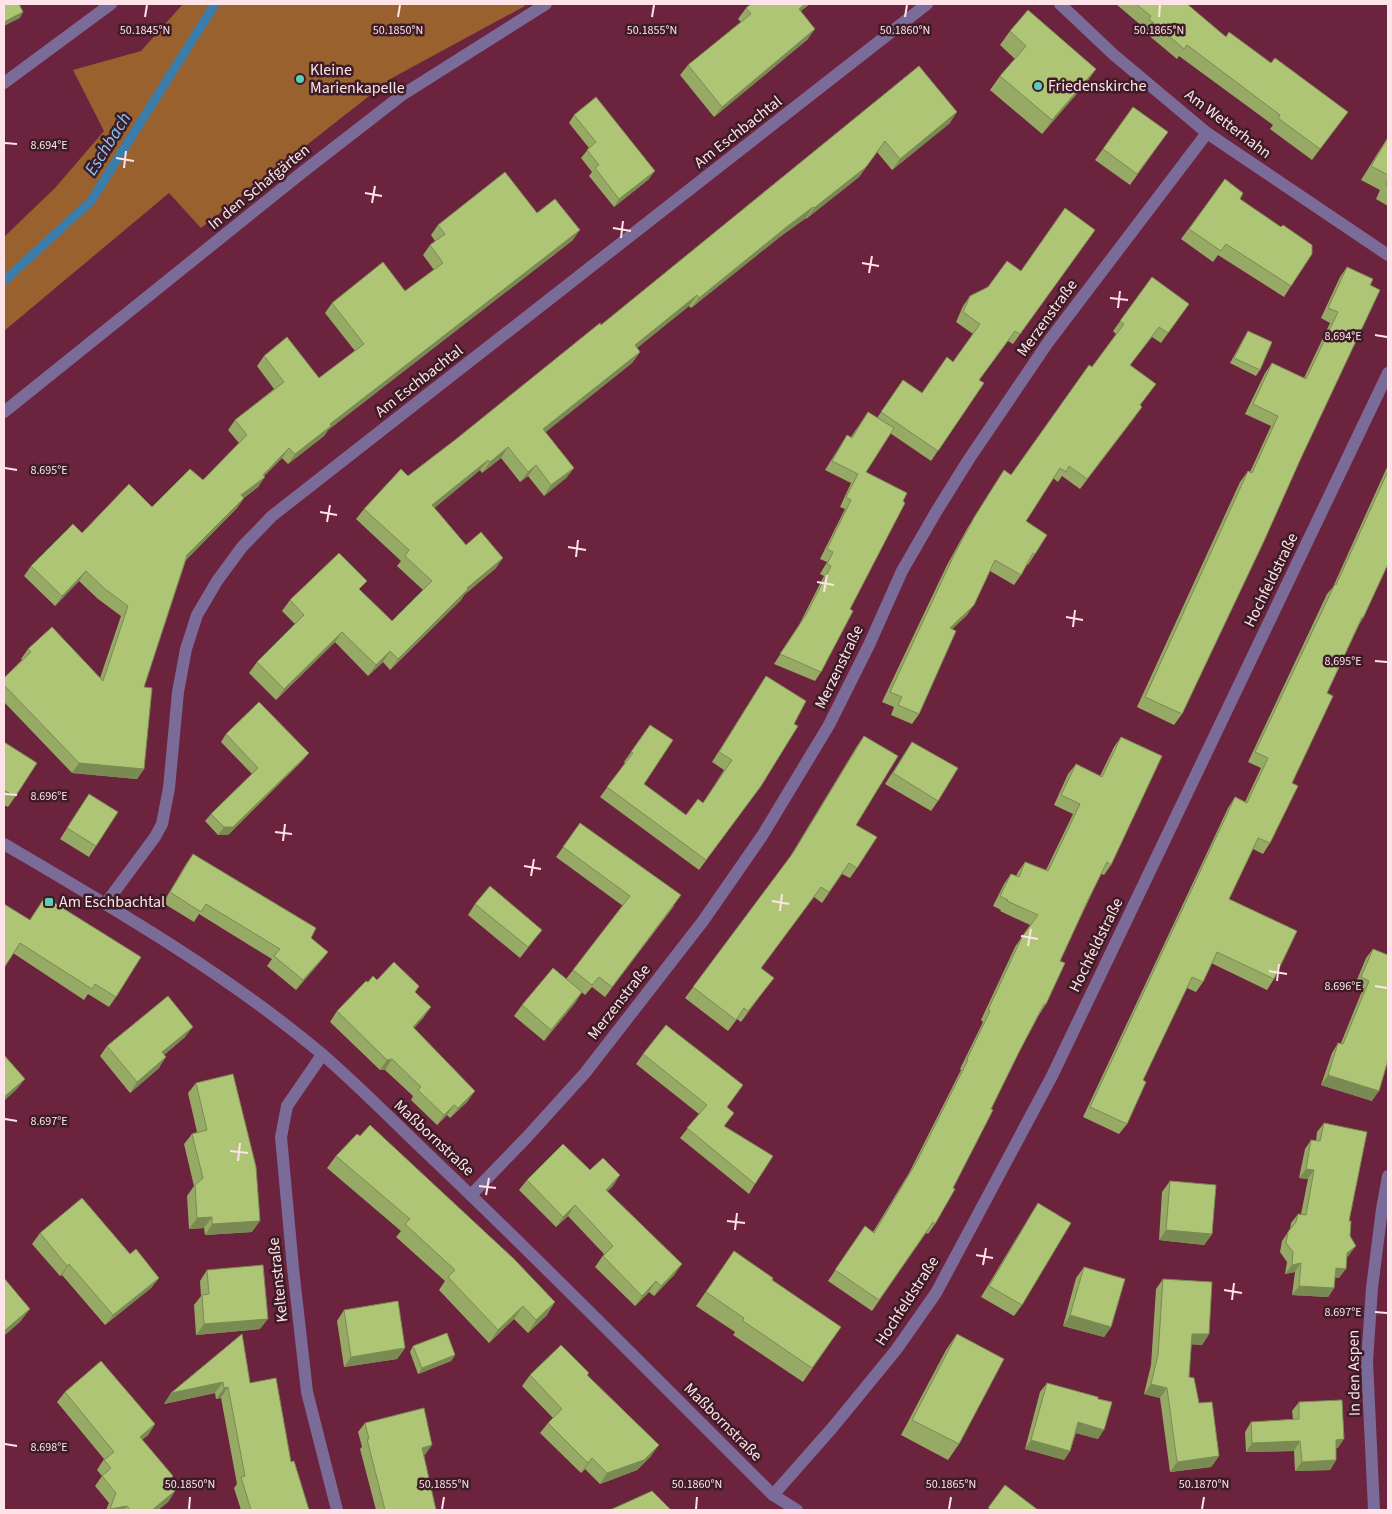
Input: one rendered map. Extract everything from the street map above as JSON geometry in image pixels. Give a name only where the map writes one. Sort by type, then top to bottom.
[{"type":"street","points":[[4,83],[111,4]]},
{"type":"street","name":"In den Schafgärten","points":[[4,412],[402,95],[546,4]]},
{"type":"street","name":"Am Eschbachtal","points":[[106,903],[155,837],[162,824],[169,788],[178,692],[186,649],[197,615],[217,581],[242,547],[272,516],[927,4]]},
{"type":"street","name":"Am Wetterhahn","points":[[1060,4],[1114,55],[1207,133],[1388,255]]},
{"type":"street","name":"Merzenstraße","points":[[471,1195],[527,1137],[584,1073],[703,921],[762,836],[829,725],[869,645],[902,571],[950,489],[1049,340],[1207,133]]},
{"type":"street","name":"Hochfeldstraße","points":[[773,1495],[890,1358],[936,1293],[1052,1076],[1388,373]]},
{"type":"street","name":"Maßbornstraße","points":[[4,844],[106,903],[244,993],[322,1055],[471,1195],[773,1495],[798,1510]]},
{"type":"street","name":"Keltenstraße","points":[[322,1055],[287,1106],[280,1137],[307,1392],[337,1510]]},
{"type":"street","name":"In den Aspen","points":[[1374,1510],[1374,1465],[1367,1361],[1372,1288],[1388,1176]]},
{"type":"shaded area","points":[[183,4],[523,4],[525,6],[392,78],[201,228],[169,193],[4,331],[4,237],[55,188],[104,131],[73,70],[141,51]]},
{"type":"building","points":[[4,4],[19,4],[23,12],[4,22]]},
{"type":"building","points":[[751,4],[805,4],[799,9],[815,29],[722,107],[688,65],[751,14],[746,8]]},
{"type":"building","points":[[1136,4],[1187,4],[1226,37],[1229,32],[1271,63],[1275,58],[1348,112],[1320,149],[1278,118],[1280,115],[1187,45],[1184,49],[1149,19],[1151,16]]},
{"type":"building","name":"Friedenskirche","points":[[1028,10],[1096,69],[1052,120],[1000,76],[1026,46],[1010,31]]},
{"type":"building","points":[[919,66],[957,112],[900,159],[885,141],[866,167],[789,225],[699,298],[697,295],[635,345],[640,352],[543,429],[574,468],[551,485],[536,465],[528,472],[508,447],[490,462],[488,460],[432,505],[466,545],[481,532],[503,558],[467,588],[398,659],[390,651],[376,665],[342,632],[284,689],[257,662],[304,615],[290,600],[339,553],[367,581],[359,589],[392,621],[432,581],[405,556],[409,550],[364,509],[401,469],[408,476],[455,440],[600,323],[601,325]]},
{"type":"building","points":[[596,97],[655,171],[619,199],[595,168],[599,165],[587,150],[596,142],[574,115]]},
{"type":"building","points":[[1133,107],[1168,132],[1137,174],[1103,149]]},
{"type":"building","points":[[1388,138],[1388,175],[1371,166]]},
{"type":"building","points":[[505,172],[537,213],[555,199],[580,230],[330,424],[331,426],[295,454],[289,448],[263,475],[265,477],[241,495],[244,498],[187,555],[144,687],[152,688],[144,769],[79,763],[4,685],[4,678],[31,652],[28,649],[52,627],[103,681],[128,606],[105,589],[86,571],[62,596],[31,566],[73,524],[82,533],[129,484],[152,507],[190,469],[203,480],[247,435],[235,420],[284,382],[264,356],[287,337],[319,378],[364,344],[332,303],[383,262],[405,291],[443,263],[430,245],[445,234],[438,225]]},
{"type":"building","points":[[1225,179],[1243,193],[1240,199],[1281,227],[1283,225],[1312,245],[1312,254],[1291,286],[1226,244],[1221,251],[1189,229]]},
{"type":"building","points":[[1065,208],[1095,230],[1020,334],[1015,331],[979,380],[984,383],[938,451],[881,412],[903,380],[922,393],[947,357],[953,362],[980,324],[963,312],[970,296],[988,287],[1007,261],[1021,271]]},
{"type":"building","points":[[1347,267],[1373,279],[1370,285],[1380,290],[1182,714],[1145,697],[1248,471],[1252,473],[1278,416],[1253,404],[1272,363],[1306,379],[1338,312],[1328,308]]},
{"type":"building","points":[[1152,277],[1189,304],[1168,333],[1159,327],[1130,365],[1156,384],[1140,405],[1142,407],[1087,479],[1069,466],[1066,472],[1060,468],[1026,521],[1047,535],[1035,554],[1033,553],[1021,575],[995,560],[974,605],[950,628],[956,631],[919,714],[898,705],[902,697],[890,692],[954,555],[975,516],[1004,470],[1011,475],[1089,365],[1092,367],[1124,324],[1120,321]]},
{"type":"building","points":[[1248,331],[1272,342],[1260,370],[1234,358]]},
{"type":"building","points":[[868,412],[894,428],[866,472],[907,493],[903,501],[905,503],[850,609],[853,611],[821,672],[780,654],[806,615],[831,566],[827,564],[833,552],[827,549],[851,500],[846,497],[858,474],[832,461],[847,435],[852,438]]},
{"type":"building","points":[[1388,471],[1388,564],[1327,693],[1333,696],[1292,783],[1298,786],[1270,843],[1258,838],[1229,899],[1297,931],[1274,979],[1217,952],[1203,982],[1192,977],[1143,1080],[1146,1082],[1127,1124],[1090,1107],[1235,797],[1247,803],[1268,758],[1255,752],[1336,585]]},
{"type":"building","points":[[766,676],[806,701],[794,724],[798,726],[761,786],[706,860],[607,787],[633,753],[631,752],[650,725],[673,740],[644,784],[686,815],[698,799],[703,803],[732,760],[719,752]]},
{"type":"building","points":[[259,702],[309,753],[233,827],[224,827],[211,814],[258,768],[226,734]]},
{"type":"building","points":[[864,736],[898,756],[856,825],[877,837],[857,868],[849,863],[829,892],[821,887],[761,968],[774,978],[748,1011],[744,1008],[736,1020],[693,987],[793,853]]},
{"type":"building","points":[[1121,737],[1162,756],[1111,865],[1107,862],[1087,902],[1060,961],[1065,963],[1046,1004],[1044,1004],[991,1109],[993,1110],[953,1188],[955,1189],[935,1224],[933,1222],[879,1300],[835,1270],[865,1226],[874,1233],[916,1163],[968,1060],[990,1011],[988,1010],[1022,937],[1038,915],[1000,896],[1011,874],[1019,877],[1025,862],[1048,871],[1080,804],[1061,795],[1076,764],[1102,777]]},
{"type":"building","points":[[4,742],[37,763],[15,797],[4,790]]},
{"type":"building","points":[[912,742],[958,768],[938,801],[893,773]]},
{"type":"building","points":[[89,794],[118,812],[96,846],[67,828]]},
{"type":"building","points":[[580,823],[681,895],[612,987],[599,977],[592,985],[573,970],[630,896],[563,847]]},
{"type":"building","points":[[193,854],[316,928],[311,938],[328,952],[303,980],[274,956],[280,949],[206,904],[201,912],[170,892]]},
{"type":"building","points":[[490,886],[542,930],[528,947],[475,904]]},
{"type":"building","points":[[45,897],[141,957],[116,997],[95,984],[92,989],[20,943],[4,968],[4,904],[30,920]]},
{"type":"building","points":[[1373,949],[1388,955],[1388,1060],[1379,1091],[1328,1075],[1338,1043],[1343,1044],[1369,981],[1361,977]]},
{"type":"building","points":[[394,962],[419,986],[415,992],[431,1007],[413,1027],[475,1091],[458,1108],[454,1105],[444,1115],[418,1090],[421,1087],[392,1059],[387,1060],[337,1011],[366,981],[368,982],[373,976],[377,980]]},
{"type":"building","points":[[553,968],[582,992],[551,1030],[522,1005]]},
{"type":"building","points":[[168,996],[193,1027],[162,1052],[166,1057],[137,1082],[107,1046]]},
{"type":"building","points":[[666,1025],[743,1085],[727,1107],[734,1113],[724,1126],[773,1156],[755,1184],[687,1128],[707,1105],[643,1054]]},
{"type":"building","points":[[4,1055],[25,1079],[4,1097]]},
{"type":"building","points":[[233,1074],[256,1167],[260,1221],[212,1224],[212,1217],[197,1218],[195,1185],[203,1178],[192,1134],[207,1130],[196,1083]]},
{"type":"building","points":[[1324,1123],[1367,1132],[1349,1221],[1351,1221],[1350,1236],[1356,1246],[1347,1253],[1346,1269],[1336,1268],[1334,1288],[1299,1286],[1301,1263],[1292,1265],[1293,1252],[1286,1243],[1288,1232],[1296,1222],[1298,1214],[1306,1215],[1314,1170],[1306,1169],[1311,1140],[1320,1141]]},
{"type":"building","points":[[370,1125],[514,1259],[555,1302],[536,1320],[523,1306],[498,1330],[448,1277],[455,1270],[405,1224],[410,1219],[336,1156],[357,1134],[360,1136]]},
{"type":"building","points":[[563,1144],[590,1170],[603,1158],[620,1175],[606,1190],[682,1264],[661,1286],[656,1281],[642,1296],[603,1256],[613,1246],[575,1205],[563,1217],[527,1180]]},
{"type":"building","points":[[1170,1181],[1216,1185],[1212,1234],[1166,1230]]},
{"type":"building","points":[[82,1198],[130,1254],[136,1249],[159,1278],[113,1315],[69,1264],[67,1266],[40,1233]]},
{"type":"building","points":[[1038,1203],[1071,1223],[1022,1305],[989,1286]]},
{"type":"building","points":[[734,1251],[773,1278],[772,1280],[841,1327],[812,1368],[743,1321],[744,1318],[706,1292]]},
{"type":"building","points":[[263,1265],[268,1319],[204,1324],[202,1295],[209,1294],[207,1270]]},
{"type":"building","points":[[1084,1267],[1125,1279],[1111,1327],[1070,1315]]},
{"type":"building","points":[[4,1278],[30,1309],[4,1331]]},
{"type":"building","points":[[1163,1279],[1212,1282],[1209,1334],[1192,1334],[1189,1377],[1194,1378],[1199,1403],[1212,1402],[1219,1456],[1177,1462],[1167,1388],[1151,1384],[1158,1355]]},
{"type":"building","points":[[398,1301],[405,1348],[351,1357],[344,1310]]},
{"type":"building","points":[[447,1333],[455,1355],[422,1368],[413,1346]]},
{"type":"building","points":[[242,1334],[250,1383],[276,1378],[291,1462],[294,1461],[309,1510],[251,1510],[241,1477],[245,1476],[228,1387],[224,1388],[223,1382],[171,1393]]},
{"type":"building","points":[[957,1334],[1004,1359],[959,1444],[912,1420]]},
{"type":"building","points":[[561,1345],[589,1373],[587,1375],[659,1445],[644,1460],[607,1473],[592,1458],[588,1463],[548,1423],[562,1409],[530,1375]]},
{"type":"building","points":[[101,1361],[155,1424],[140,1437],[173,1476],[167,1481],[175,1491],[152,1510],[130,1510],[127,1506],[110,1509],[116,1493],[102,1476],[111,1468],[104,1460],[114,1452],[65,1392]]},
{"type":"building","points":[[1047,1383],[1112,1402],[1104,1430],[1078,1422],[1070,1451],[1031,1440]]},
{"type":"building","points":[[1342,1400],[1344,1439],[1336,1440],[1336,1460],[1302,1462],[1300,1441],[1252,1443],[1251,1422],[1299,1419],[1299,1402]]},
{"type":"building","points":[[424,1408],[432,1445],[422,1448],[436,1510],[385,1510],[367,1439],[369,1439],[365,1423]]},
{"type":"building","points":[[1005,1485],[1038,1510],[988,1510]]},
{"type":"building","points":[[652,1491],[671,1510],[610,1510]]},
{"type":"waterway","name":"Eschbach","points":[[4,281],[91,201],[215,4]]},
{"type":"place","name":"Kleine Marienkapelle","points":[[300,79]]},
{"type":"place","name":"Friedenskirche","points":[[1038,86]]},
{"type":"place","name":"Am Eschbachtal","points":[[49,902]]}]
